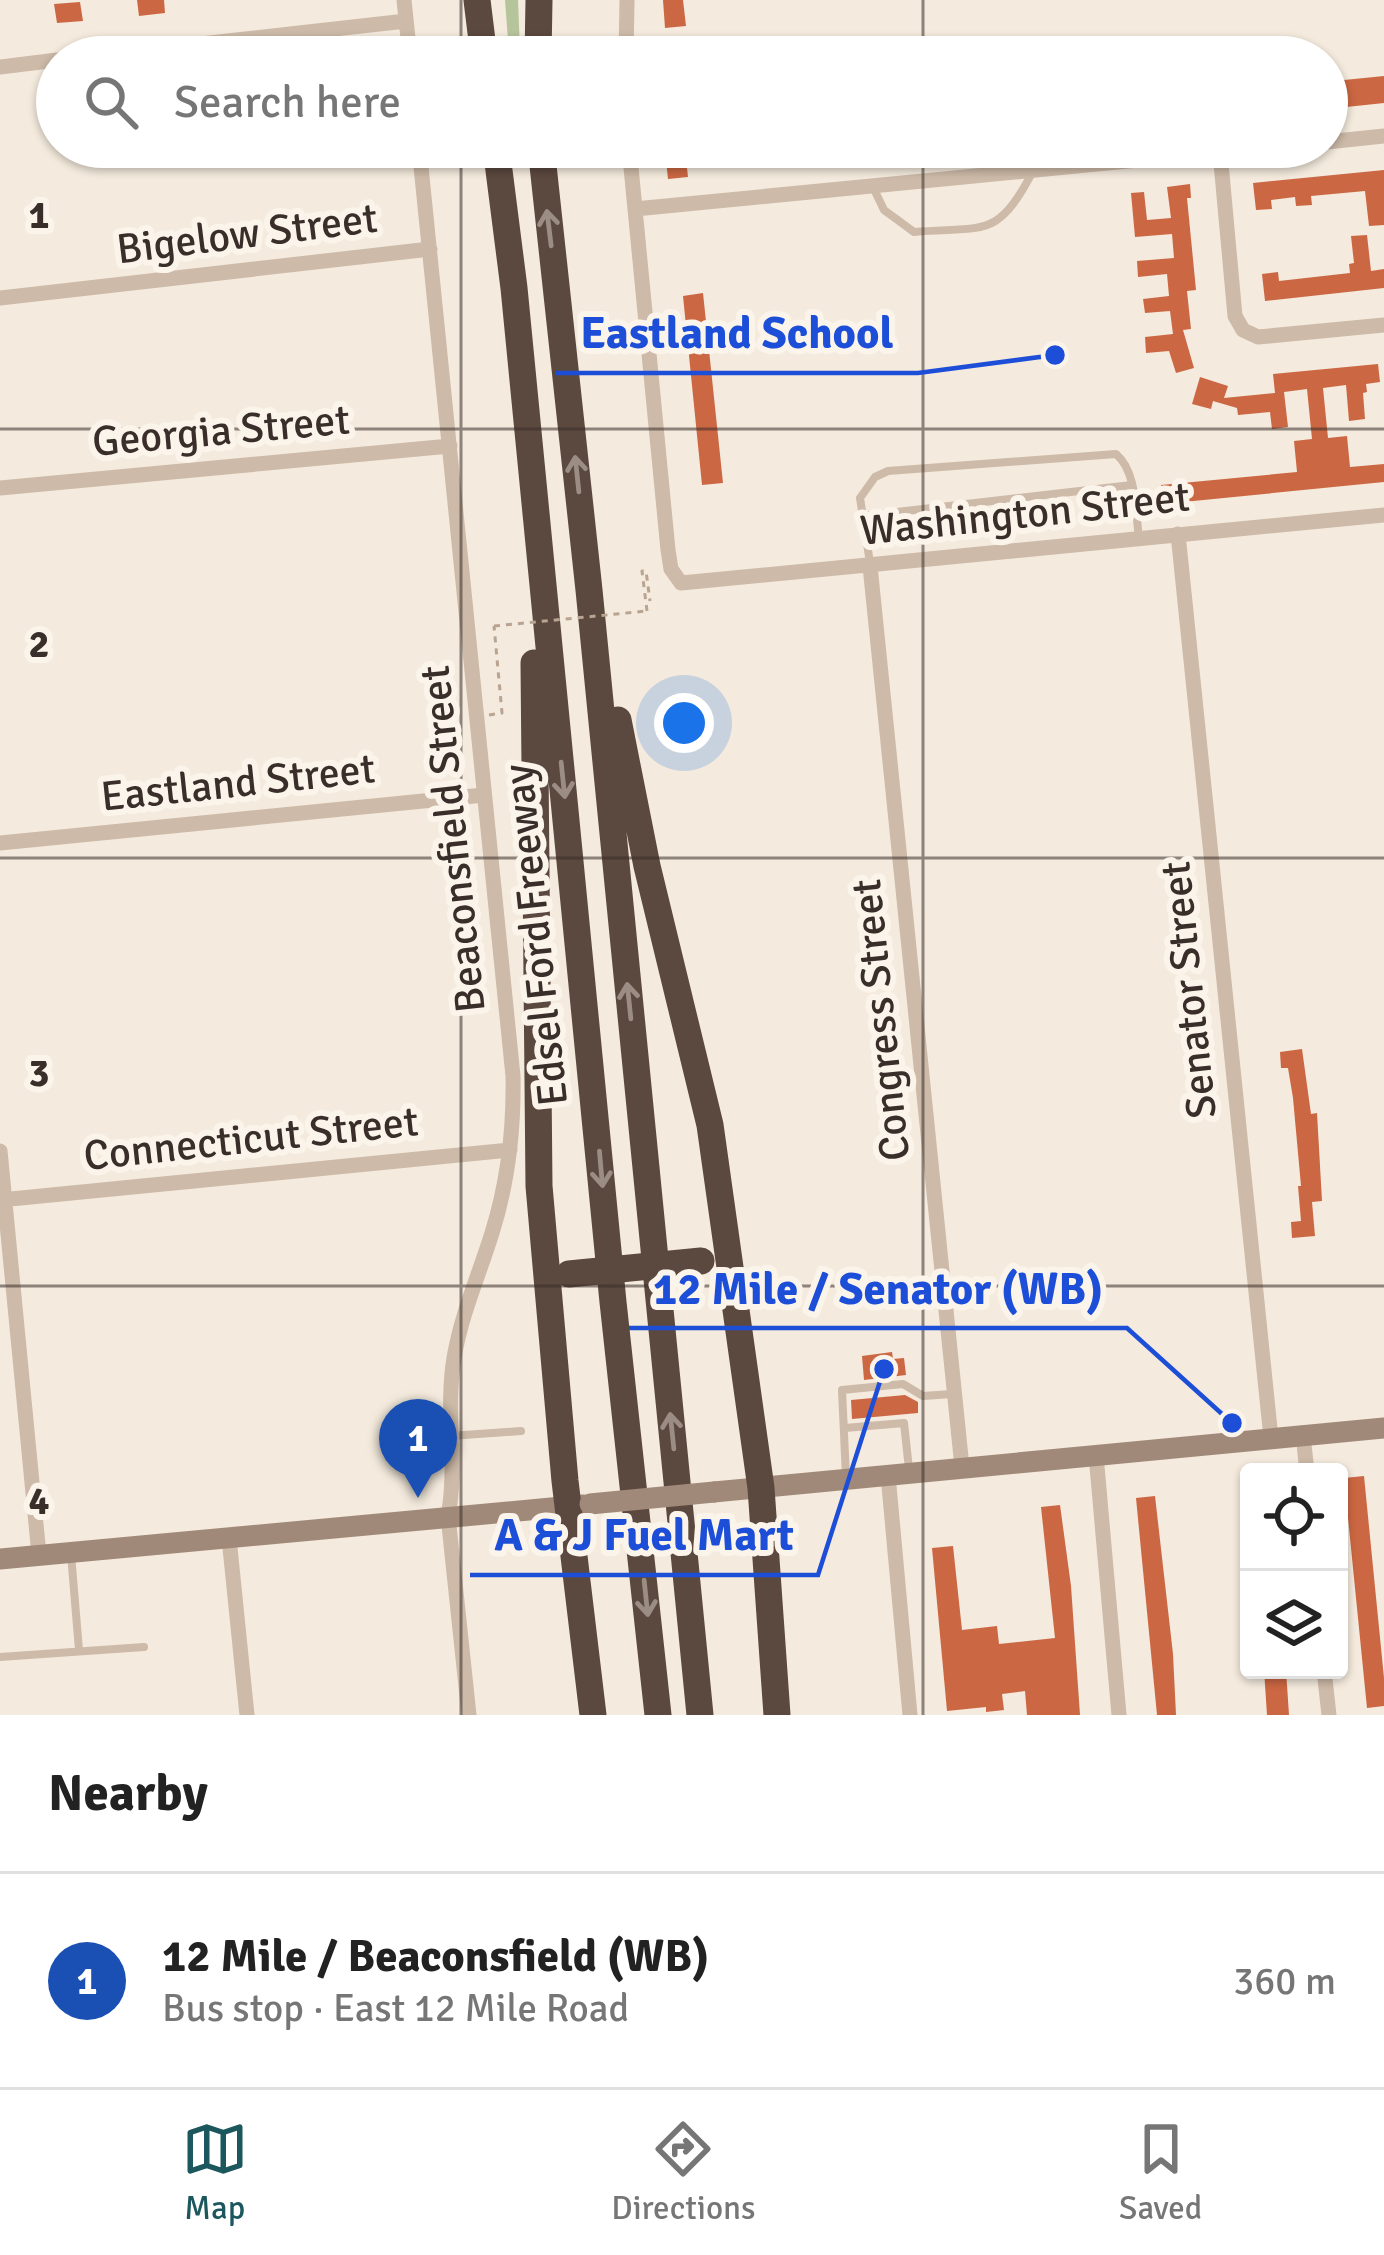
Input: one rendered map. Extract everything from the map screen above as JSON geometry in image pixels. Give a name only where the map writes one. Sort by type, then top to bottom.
[{"type":"highway","points":[[477,0],[481,36]]},
{"type":"highway","points":[[538,0],[538,36]]},
{"type":"highway","name":"Edsel Ford Freeway","points":[[499,168],[658,1715]]},
{"type":"highway","name":"Edsel Ford Freeway","points":[[543,168],[700,1715]]},
{"type":"highway","points":[[514,288],[514,442],[536,706],[538,1158],[547,1293],[580,1505],[593,1714]]},
{"type":"highway","points":[[589,590],[608,655],[647,866],[702,1087],[731,1275],[760,1488],[776,1704],[752,1715]]},
{"type":"highway","points":[[547,1293],[556,1280],[569,1274],[701,1262],[718,1264],[731,1275]]},
{"type":"main road","points":[[0,1559],[1384,1429]]},
{"type":"street","points":[[404,0],[408,36]]},
{"type":"street","points":[[626,36],[627,0]]},
{"type":"street","points":[[272,36],[406,21]]},
{"type":"street","points":[[0,67],[36,63]]},
{"type":"street","points":[[1348,140],[1384,136]]},
{"type":"street","name":"Beaconsfield Street","points":[[421,168],[514,1076],[510,1150],[493,1230],[454,1354],[448,1437],[453,1491],[448,1516],[469,1715]]},
{"type":"street","points":[[631,168],[634,209],[1063,168]]},
{"type":"street","points":[[1221,168],[1235,316],[1243,330],[1258,338],[1384,325]]},
{"type":"street","name":"Washington Street","points":[[634,209],[668,550],[681,583],[1384,514]]},
{"type":"street","name":"Bigelow Street","points":[[0,298],[430,249]]},
{"type":"street","name":"Georgia Street","points":[[0,488],[450,446]]},
{"type":"street","name":"Senator Street","points":[[1178,534],[1271,1438]]},
{"type":"street","name":"Congress Street","points":[[870,566],[962,1468]]},
{"type":"street","name":"Eastland Street","points":[[0,843],[484,795]]},
{"type":"street","name":"Connecticut Street","points":[[2,1199],[510,1150]]},
{"type":"street","points":[[0,1151],[39,1555]]},
{"type":"street","points":[[0,1377],[22,1375]]},
{"type":"street","points":[[1303,1436],[1305,1463]]},
{"type":"street","points":[[1096,1455],[1119,1715]]},
{"type":"street","points":[[899,1474],[910,1715]]},
{"type":"street","points":[[229,1538],[247,1715]]},
{"type":"street","points":[[1325,1679],[1328,1715]]},
{"type":"lane","points":[[872,186],[884,210],[914,232],[991,225],[1014,208],[1034,171]]},
{"type":"lane","points":[[870,566],[860,499],[866,487],[888,471],[1106,452],[1124,460],[1139,538]]},
{"type":"lane","points":[[862,516],[1132,484]]},
{"type":"lane","points":[[846,1479],[842,1390],[903,1384],[918,1405]]},
{"type":"lane","points":[[899,1474],[904,1423],[918,1405],[956,1394]]},
{"type":"lane","points":[[844,1428],[904,1423]]},
{"type":"lane","points":[[448,1437],[521,1431]]},
{"type":"lane","points":[[71,1552],[79,1650]]},
{"type":"lane","points":[[0,1657],[144,1647]]},
{"type":"path","points":[[476,716],[502,713],[494,626],[647,611],[643,571],[650,601]]},
{"type":"green space","points":[[505,0],[518,0],[519,36],[508,36]]},
{"type":"building","points":[[137,0],[164,0],[165,13],[139,16]]},
{"type":"building","points":[[663,0],[683,0],[686,26],[665,28]]},
{"type":"building","points":[[80,2],[83,21],[57,23],[54,4]]},
{"type":"building","points":[[1384,76],[1384,103],[1348,107],[1348,80]]},
{"type":"building","points":[[667,168],[687,168],[688,177],[668,179]]},
{"type":"building","points":[[1384,170],[1384,225],[1369,226],[1365,191],[1311,196],[1312,205],[1296,206],[1295,197],[1271,200],[1272,209],[1256,210],[1253,183]]},
{"type":"building","points":[[1190,184],[1191,198],[1187,198],[1196,290],[1187,291],[1191,329],[1183,330],[1194,368],[1176,373],[1169,351],[1146,353],[1145,337],[1173,334],[1170,311],[1145,313],[1143,299],[1169,296],[1167,274],[1138,277],[1137,261],[1174,258],[1172,234],[1135,237],[1131,193],[1144,192],[1147,220],[1171,218],[1167,187]]},
{"type":"building","points":[[1367,235],[1371,271],[1384,269],[1384,288],[1265,301],[1262,274],[1278,272],[1279,281],[1350,273],[1349,264],[1354,263],[1351,236]]},
{"type":"building","points":[[703,293],[723,483],[702,485],[683,296]]},
{"type":"building","points":[[1378,364],[1380,382],[1366,384],[1363,393],[1365,419],[1349,421],[1346,385],[1323,388],[1328,438],[1347,436],[1350,467],[1384,464],[1384,482],[1163,504],[1161,485],[1297,472],[1294,441],[1312,439],[1307,389],[1284,392],[1288,427],[1272,429],[1270,412],[1238,415],[1237,408],[1213,401],[1211,409],[1192,404],[1200,377],[1228,386],[1224,398],[1275,393],[1273,374]]},
{"type":"building","points":[[1302,1049],[1311,1114],[1317,1113],[1322,1201],[1312,1202],[1315,1236],[1292,1238],[1291,1222],[1301,1221],[1301,1186],[1293,1098],[1280,1052]]},
{"type":"building","points":[[892,1352],[893,1359],[904,1358],[906,1375],[864,1380],[862,1356]]},
{"type":"building","points":[[905,1395],[918,1402],[918,1413],[852,1419],[851,1400]]},
{"type":"building","points":[[1364,1476],[1384,1706],[1367,1708],[1348,1478]]},
{"type":"building","points":[[1155,1496],[1176,1715],[1157,1715],[1136,1498]]},
{"type":"building","points":[[1060,1505],[1080,1715],[1027,1715],[1025,1691],[1002,1694],[1004,1710],[947,1711],[932,1548],[953,1546],[962,1630],[997,1626],[999,1644],[1055,1638],[1041,1507]]},
{"type":"building","points":[[1265,1679],[1287,1679],[1289,1715],[1267,1715]]},
{"type":"place","name":"Eastland School","points":[[1055,355]]},
{"type":"place","name":"A & J Fuel Mart","points":[[884,1369]]},
{"type":"place","name":"12 Mile / Senator (WB)","points":[[1232,1423]]},
{"type":"place","name":"12 Mile / Beaconsfield (WB)","points":[[418,1498]]}]
